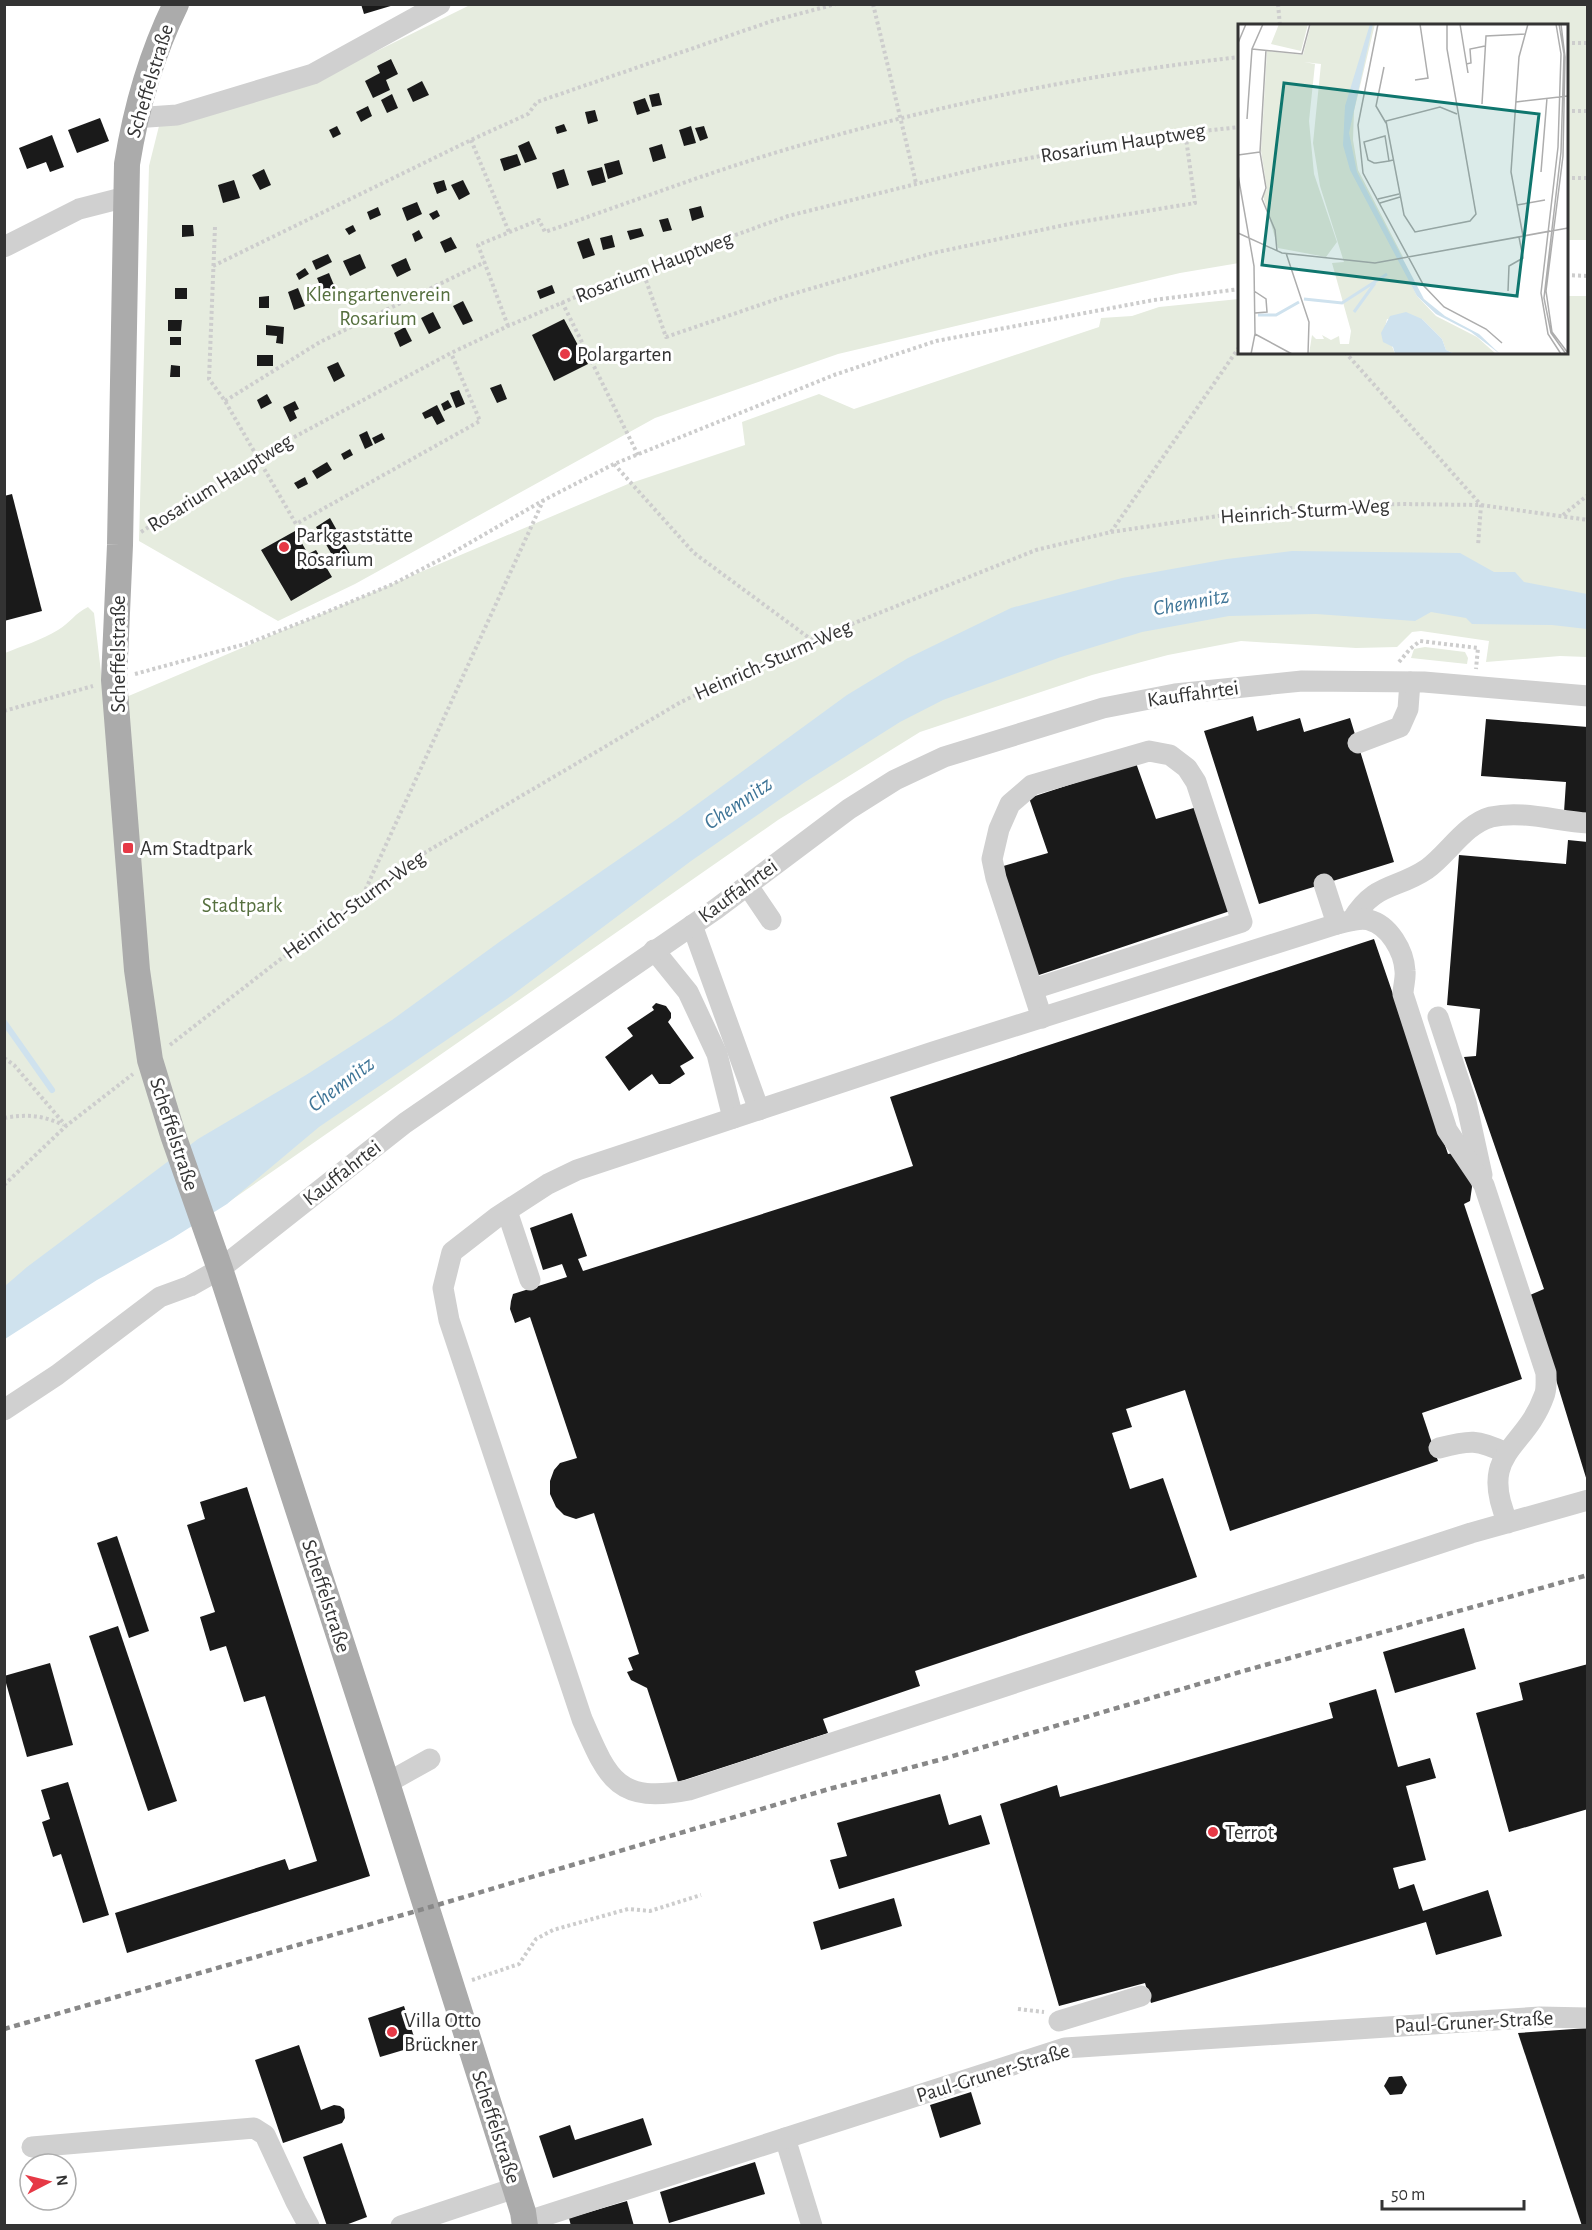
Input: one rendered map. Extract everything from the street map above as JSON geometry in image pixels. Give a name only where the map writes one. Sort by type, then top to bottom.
[{"type":"main road","name":"Scheffelstraße","points":[[176,4],[161,34],[134,118],[127,164],[120,545],[114,680],[137,970],[150,1060],[387,1783],[527,2224]]},
{"type":"street","points":[[134,118],[177,114],[313,74],[440,4]]},
{"type":"street","points":[[4,247],[80,209],[126,197]]},
{"type":"street","name":"Kauffahrtei","points":[[4,1410],[57,1375],[160,1297],[190,1286],[220,1269],[405,1123],[748,886],[849,809],[895,780],[944,757],[1103,708],[1174,694],[1302,681],[1410,682],[1587,696]]},
{"type":"street","points":[[1358,743],[1400,727],[1408,709],[1410,682]]},
{"type":"street","points":[[1033,989],[1242,922],[1196,782],[1186,768],[1170,755],[1149,751],[1032,785],[1010,804],[999,829],[992,859],[996,878],[1042,1018]]},
{"type":"street","points":[[1345,922],[1377,892],[1426,869],[1476,825],[1489,818],[1514,814],[1587,823]]},
{"type":"street","points":[[1324,884],[1345,922]]},
{"type":"street","points":[[748,886],[771,920]]},
{"type":"street","points":[[1484,1185],[1447,1130],[1402,994],[1405,971],[1402,956],[1385,927],[1368,919],[1345,922],[1042,1018],[577,1170],[549,1184],[507,1211],[452,1252],[443,1288],[449,1320],[582,1719],[605,1770],[617,1783],[637,1793],[663,1795],[689,1790],[1255,1603],[1587,1500]]},
{"type":"street","points":[[692,925],[759,1110]]},
{"type":"street","points":[[654,950],[688,992],[693,1002],[717,1054],[733,1118]]},
{"type":"street","points":[[1144,954],[1153,983]]},
{"type":"street","points":[[1438,1017],[1466,1102],[1484,1185],[1546,1373],[1545,1395],[1534,1417],[1506,1453],[1497,1478],[1500,1505],[1508,1523]]},
{"type":"street","points":[[507,1211],[530,1280]]},
{"type":"street","points":[[1439,1448],[1465,1442],[1485,1442],[1506,1453]]},
{"type":"street","points":[[387,1783],[430,1759]]},
{"type":"street","points":[[1053,2017],[1141,1996]]},
{"type":"street","name":"Paul-Gruner-Straße","points":[[527,2224],[1065,2048],[1540,2017],[1587,2018]]},
{"type":"street","points":[[32,2147],[254,2128],[265,2135],[309,2226]]},
{"type":"street","points":[[785,2138],[812,2226]]},
{"type":"street","points":[[401,2226],[515,2188]]},
{"type":"path","points":[[213,266],[528,114],[537,102],[772,21],[836,4]]},
{"type":"path","points":[[873,4],[916,183]]},
{"type":"path","points":[[1278,4],[1280,24]]},
{"type":"path","points":[[1568,42],[1587,43]]},
{"type":"path","points":[[508,326],[478,245],[539,220],[545,232],[811,142],[964,102],[1096,75],[1238,57]]},
{"type":"path","points":[[1568,111],[1587,111]]},
{"type":"path","name":"Rosarium Hauptweg","points":[[120,545],[257,457],[451,353],[642,268],[789,216],[916,183],[1062,151],[1185,131],[1238,127]]},
{"type":"path","points":[[642,268],[666,337],[789,296],[933,253],[1074,223],[1195,203],[1185,131]]},
{"type":"path","points":[[471,140],[509,232]]},
{"type":"path","points":[[1568,178],[1587,178]]},
{"type":"path","points":[[215,227],[209,379],[225,401],[296,524],[480,421],[451,353]]},
{"type":"path","points":[[225,401],[320,342],[485,262]]},
{"type":"path","points":[[1568,275],[1587,276]]},
{"type":"path","points":[[4,711],[249,643],[328,612],[393,584],[614,464],[834,375],[936,341],[1154,300],[1238,289]]},
{"type":"path","points":[[562,302],[638,455]]},
{"type":"path","points":[[1111,532],[1238,347]]},
{"type":"path","points":[[1347,354],[1481,505],[1478,546]]},
{"type":"path","points":[[614,464],[694,553],[812,640]]},
{"type":"path","points":[[1563,515],[1587,495]]},
{"type":"path","points":[[362,896],[544,501]]},
{"type":"path","name":"Heinrich-Sturm-Weg","points":[[4,1185],[66,1126],[362,896],[426,852],[681,702],[812,640],[1036,550],[1111,532],[1265,509],[1401,504],[1481,505],[1587,520]]},
{"type":"path","points":[[1398,663],[1420,641],[1478,648],[1476,669]]},
{"type":"path","points":[[4,1058],[14,1065],[66,1126]]},
{"type":"path","points":[[4,1118],[23,1114],[47,1117],[66,1126]]},
{"type":"path","points":[[451,1987],[519,1964],[536,1939],[553,1930],[628,1909],[650,1911],[700,1895]]},
{"type":"path","points":[[1018,2009],[1053,2017]]},
{"type":"green space","name":"Kleingartenverein Rosarium","points":[[470,5],[1587,5],[1587,240],[1568,240],[1568,24],[1238,24],[1238,263],[1180,273],[838,354],[655,418],[355,584],[278,621],[139,541],[149,166],[160,122],[312,83]]},
{"type":"green space","name":"Stadtpark","points":[[1568,296],[1587,296],[1587,657],[1560,656],[1486,662],[1489,641],[1421,631],[1412,632],[1397,647],[1356,648],[1241,641],[1168,655],[1092,675],[920,732],[778,820],[220,1208],[5,1299],[5,653],[52,634],[88,607],[94,613],[105,706],[628,484],[745,445],[742,422],[819,394],[854,409],[1099,327],[1101,318],[1132,316],[1159,307],[1238,299],[1238,354],[1568,354]]},
{"type":"green space","points":[[1425,647],[1465,652],[1468,658],[1467,664],[1411,658],[1414,649]]},
{"type":"water","name":"Chemnitz","points":[[1292,551],[1460,553],[1494,572],[1515,572],[1524,582],[1587,594],[1587,629],[1552,625],[1472,624],[1466,618],[1431,612],[1415,621],[1316,614],[1229,616],[1142,632],[1061,657],[943,700],[900,722],[805,782],[691,861],[511,996],[319,1127],[227,1204],[173,1238],[97,1280],[5,1339],[5,1286],[27,1267],[198,1139],[306,1075],[392,1020],[502,940],[677,819],[847,695],[908,658],[1011,608],[1122,578],[1227,559]]},
{"type":"building","points":[[361,4],[394,4],[394,5],[364,14]]},
{"type":"building","points":[[391,59],[398,74],[386,80],[390,90],[373,98],[365,81],[380,73],[377,66]]},
{"type":"building","points":[[422,81],[429,95],[413,102],[407,89]]},
{"type":"building","points":[[659,93],[662,105],[652,107],[649,95]]},
{"type":"building","points":[[392,94],[398,108],[387,113],[381,100]]},
{"type":"building","points":[[645,98],[650,111],[637,115],[633,102]]},
{"type":"building","points":[[368,106],[372,116],[361,122],[356,112]]},
{"type":"building","points":[[595,110],[598,121],[588,124],[585,112]]},
{"type":"building","points":[[100,118],[109,141],[77,153],[68,130]]},
{"type":"building","points":[[564,124],[567,131],[557,134],[555,127]]},
{"type":"building","points":[[337,126],[341,134],[333,138],[329,130]]},
{"type":"building","points":[[691,126],[696,143],[684,146],[679,130]]},
{"type":"building","points":[[704,126],[708,138],[700,141],[695,128]]},
{"type":"building","points":[[52,135],[64,167],[50,172],[46,162],[27,169],[19,148]]},
{"type":"building","points":[[529,141],[537,159],[525,163],[518,146]]},
{"type":"building","points":[[662,144],[666,158],[653,162],[649,148]]},
{"type":"building","points":[[517,154],[521,165],[504,171],[500,159]]},
{"type":"building","points":[[619,160],[623,174],[608,179],[604,164]]},
{"type":"building","points":[[602,167],[606,182],[592,186],[587,171]]},
{"type":"building","points":[[264,169],[271,185],[260,190],[252,175]]},
{"type":"building","points":[[564,169],[569,185],[557,189],[552,173]]},
{"type":"building","points":[[234,180],[240,198],[223,203],[218,185]]},
{"type":"building","points":[[444,180],[447,190],[437,194],[433,183]]},
{"type":"building","points":[[463,180],[470,194],[459,200],[451,185]]},
{"type":"building","points":[[417,202],[422,214],[407,221],[402,208]]},
{"type":"building","points":[[701,206],[704,217],[692,221],[689,209]]},
{"type":"building","points":[[378,207],[381,215],[370,220],[367,212]]},
{"type":"building","points":[[437,210],[440,216],[433,220],[429,214]]},
{"type":"building","points":[[668,218],[672,230],[663,232],[659,220]]},
{"type":"building","points":[[182,225],[193,225],[194,236],[182,237]]},
{"type":"building","points":[[353,225],[356,231],[349,235],[345,229]]},
{"type":"building","points":[[641,228],[644,236],[630,240],[627,231]]},
{"type":"building","points":[[419,230],[423,238],[415,242],[412,234]]},
{"type":"building","points":[[612,235],[615,247],[603,250],[600,238]]},
{"type":"building","points":[[451,237],[457,248],[445,253],[440,242]]},
{"type":"building","points":[[589,238],[595,255],[583,259],[577,242]]},
{"type":"building","points":[[328,254],[332,262],[316,270],[312,261]]},
{"type":"building","points":[[360,254],[366,268],[350,276],[343,261]]},
{"type":"building","points":[[406,258],[411,270],[397,277],[391,265]]},
{"type":"building","points":[[305,268],[309,274],[299,280],[296,274]]},
{"type":"building","points":[[329,273],[336,290],[324,295],[317,278]]},
{"type":"building","points":[[552,285],[555,293],[540,299],[537,291]]},
{"type":"building","points":[[175,288],[187,288],[187,299],[175,299]]},
{"type":"building","points":[[298,288],[305,306],[294,310],[288,292]]},
{"type":"building","points":[[269,296],[269,308],[259,308],[259,297]]},
{"type":"building","points":[[463,301],[473,321],[463,325],[453,306]]},
{"type":"building","points":[[433,312],[441,328],[429,334],[421,318]]},
{"type":"building","points":[[564,319],[588,364],[554,381],[532,335]]},
{"type":"building","points":[[168,320],[182,320],[181,331],[168,331]]},
{"type":"building","points":[[266,325],[284,327],[283,344],[276,343],[277,336],[266,335]]},
{"type":"building","points":[[405,327],[412,341],[400,347],[394,333]]},
{"type":"building","points":[[170,337],[181,337],[181,345],[170,345]]},
{"type":"building","points":[[257,355],[273,355],[273,366],[257,366]]},
{"type":"building","points":[[338,362],[345,376],[334,382],[327,367]]},
{"type":"building","points":[[171,365],[180,366],[180,377],[170,377]]},
{"type":"building","points":[[501,384],[507,399],[497,403],[490,388]]},
{"type":"building","points":[[459,390],[465,404],[456,408],[450,393]]},
{"type":"building","points":[[267,394],[272,403],[261,409],[257,400]]},
{"type":"building","points":[[448,400],[452,407],[444,411],[441,404]]},
{"type":"building","points":[[295,401],[299,409],[294,411],[297,418],[290,422],[283,407]]},
{"type":"building","points":[[437,405],[445,421],[437,425],[432,416],[425,419],[422,413]]},
{"type":"building","points":[[367,431],[373,445],[365,449],[359,435]]},
{"type":"building","points":[[382,433],[385,439],[375,444],[372,438]]},
{"type":"building","points":[[350,449],[353,455],[344,460],[341,454]]},
{"type":"building","points":[[327,462],[332,470],[317,479],[312,471]]},
{"type":"building","points":[[305,477],[308,484],[298,489],[294,483]]},
{"type":"building","points":[[12,494],[42,611],[4,621],[4,496]]},
{"type":"building","points":[[330,518],[353,559],[339,567],[316,527]]},
{"type":"building","points":[[295,531],[308,554],[316,550],[332,577],[291,601],[261,550]]},
{"type":"building","points":[[1253,716],[1257,731],[1300,718],[1304,732],[1350,718],[1394,862],[1259,904],[1204,731]]},
{"type":"building","points":[[1486,719],[1588,727],[1588,814],[1564,812],[1566,782],[1481,776]]},
{"type":"building","points":[[1136,763],[1156,819],[1197,807],[1230,911],[1033,977],[1000,867],[1048,853],[1029,798]]},
{"type":"building","points":[[1568,840],[1588,842],[1587,1481],[1530,1295],[1544,1289],[1464,1057],[1476,1056],[1480,1009],[1447,1005],[1459,855],[1566,864]]},
{"type":"building","points":[[1374,939],[1448,1154],[1454,1153],[1470,1173],[1472,1187],[1470,1201],[1464,1204],[1522,1379],[1422,1413],[1438,1461],[1230,1531],[1185,1390],[1126,1409],[1132,1427],[1112,1433],[1130,1489],[1163,1478],[1197,1577],[915,1671],[920,1686],[823,1719],[828,1733],[678,1782],[647,1688],[631,1680],[627,1672],[633,1670],[628,1658],[639,1654],[594,1513],[576,1519],[564,1515],[556,1507],[550,1494],[550,1481],[554,1470],[560,1463],[577,1458],[530,1317],[515,1323],[510,1309],[513,1294],[567,1277],[562,1264],[543,1270],[530,1228],[572,1213],[587,1256],[578,1259],[583,1271],[913,1166],[890,1097]]},
{"type":"building","points":[[656,1003],[666,1006],[671,1013],[668,1022],[694,1058],[680,1066],[685,1074],[670,1084],[659,1084],[652,1074],[629,1091],[605,1057],[633,1036],[627,1028],[654,1010],[652,1007]]},
{"type":"building","points":[[247,1487],[370,1876],[127,1953],[115,1913],[285,1859],[289,1870],[317,1861],[265,1696],[244,1702],[226,1646],[210,1651],[200,1617],[215,1612],[187,1525],[205,1519],[200,1502]]},
{"type":"building","points":[[117,1536],[149,1631],[129,1638],[97,1543]]},
{"type":"building","points":[[118,1626],[177,1801],[148,1811],[89,1636]]},
{"type":"building","points":[[1464,1628],[1476,1669],[1395,1693],[1383,1652]]},
{"type":"building","points":[[50,1663],[73,1745],[27,1757],[4,1676]]},
{"type":"building","points":[[1588,1664],[1588,1809],[1509,1832],[1476,1713],[1523,1700],[1519,1683]]},
{"type":"building","name":"Terrot","points":[[1376,1689],[1398,1767],[1430,1758],[1436,1778],[1406,1786],[1426,1860],[1393,1868],[1399,1889],[1414,1884],[1423,1911],[1488,1890],[1502,1936],[1436,1955],[1426,1922],[1151,2003],[1145,1983],[1059,2006],[1000,1804],[1057,1785],[1060,1797],[1333,1718],[1329,1703]]},
{"type":"building","points":[[68,1782],[109,1915],[83,1923],[61,1854],[53,1857],[42,1822],[50,1819],[41,1790]]},
{"type":"building","points":[[940,1794],[949,1825],[981,1815],[990,1844],[839,1889],[830,1860],[847,1856],[837,1823]]},
{"type":"building","points":[[894,1898],[902,1926],[821,1950],[813,1922]]},
{"type":"building","name":"Villa Otto Brückner","points":[[404,2006],[417,2046],[380,2057],[368,2018]]},
{"type":"building","points":[[1588,2028],[1588,2226],[1582,2226],[1518,2033]]},
{"type":"building","points":[[299,2045],[321,2110],[334,2105],[340,2106],[344,2109],[345,2118],[342,2123],[283,2143],[255,2060]]},
{"type":"building","points":[[1402,2076],[1407,2085],[1402,2094],[1390,2095],[1384,2086],[1389,2077]]},
{"type":"building","points":[[971,2092],[981,2124],[940,2138],[930,2105]]},
{"type":"building","points":[[643,2118],[652,2145],[553,2178],[539,2136],[570,2125],[575,2140]]},
{"type":"building","points":[[342,2143],[367,2217],[343,2226],[327,2226],[303,2157]]},
{"type":"building","points":[[755,2162],[765,2194],[669,2223],[660,2192]]},
{"type":"building","points":[[627,2201],[634,2226],[571,2226],[569,2218]]},
{"type":"waterway","points":[[4,1022],[52,1090]]},
{"type":"railway","points":[[4,2029],[427,1908],[829,1789],[939,1760],[1247,1670],[1588,1575]]},
{"type":"place","name":"Polargarten","points":[[565,354]]},
{"type":"place","name":"Parkgaststätte Rosarium","points":[[284,547]]},
{"type":"place","name":"Am Stadtpark","points":[[128,848]]},
{"type":"place","name":"Terrot","points":[[1213,1832]]},
{"type":"place","name":"Villa Otto Brückner","points":[[392,2032]]}]
